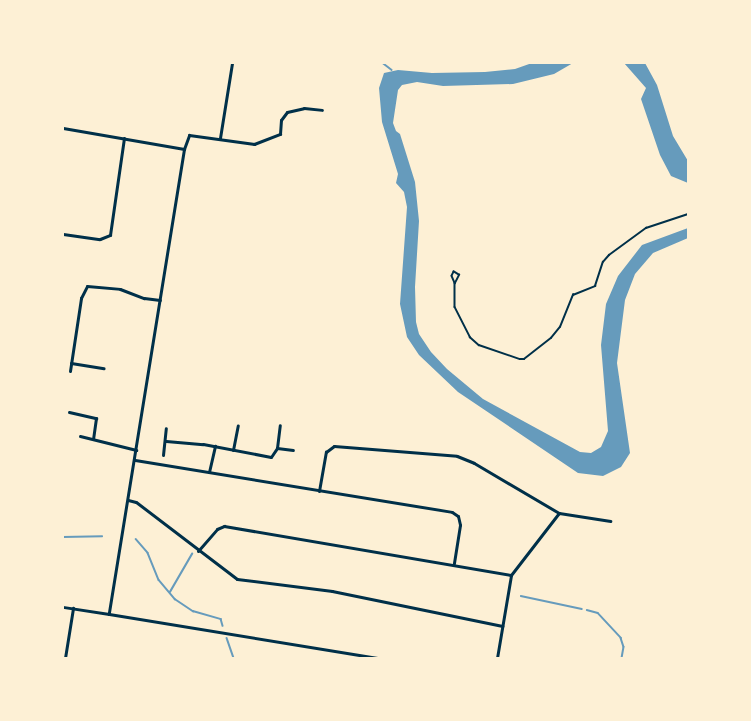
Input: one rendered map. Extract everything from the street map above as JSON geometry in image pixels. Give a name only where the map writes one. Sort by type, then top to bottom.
[{"type":"street","points":[[220,139],[232,63]]},
{"type":"street","points":[[109,614],[184,149],[189,135],[254,144],[280,134],[281,120],[287,112],[304,108],[322,110]]},
{"type":"street","points":[[63,128],[184,149]]},
{"type":"street","points":[[63,234],[105,239],[110,235],[124,138]]},
{"type":"street","points":[[70,372],[81,298],[87,286],[120,289],[144,298],[160,300]]},
{"type":"street","points":[[71,363],[104,368]]},
{"type":"street","points":[[69,412],[96,418],[93,438]]},
{"type":"street","points":[[233,450],[238,425]]},
{"type":"street","points":[[165,441],[215,446],[271,457],[277,448],[280,425]]},
{"type":"street","points":[[163,455],[166,428]]},
{"type":"street","points":[[80,436],[136,450]]},
{"type":"street","points":[[209,472],[215,446]]},
{"type":"street","points":[[319,491],[326,452],[334,446],[457,456],[474,463],[559,513],[610,521]]},
{"type":"street","points":[[277,448],[293,450]]},
{"type":"street","points":[[135,460],[452,512],[458,516],[460,525],[454,564]]},
{"type":"street","points":[[128,500],[136,502],[237,579],[332,591],[502,626]]},
{"type":"street","points":[[497,658],[511,574],[559,513]]},
{"type":"street","points":[[198,551],[217,530],[224,526],[511,574]]},
{"type":"street","points":[[63,607],[377,658]]},
{"type":"street","points":[[65,658],[73,608]]},
{"type":"path","points":[[455,283],[457,315],[470,336],[479,345],[520,360],[524,359],[551,338],[560,327],[573,295],[595,286],[603,262],[609,255],[646,228],[688,214]]},
{"type":"water","points":[[532,63],[573,63],[554,74],[513,84],[443,86],[417,82],[402,85],[398,90],[393,123],[400,134],[415,182],[419,221],[415,287],[416,322],[419,334],[431,352],[447,369],[483,399],[580,452],[591,453],[601,447],[608,431],[601,345],[606,304],[618,276],[642,245],[688,228],[688,238],[653,253],[635,274],[625,300],[617,363],[630,453],[621,467],[603,476],[578,473],[458,392],[419,355],[407,337],[400,304],[407,207],[404,192],[396,183],[398,174],[382,122],[379,88],[384,73],[398,70],[432,73],[485,72],[515,69]]},
{"type":"water","points":[[624,63],[645,63],[657,85],[673,136],[688,161],[688,183],[671,176],[660,155],[641,99],[646,88]]},
{"type":"waterway","points":[[383,63],[392,70]]},
{"type":"waterway","points":[[63,537],[102,536]]},
{"type":"waterway","points":[[136,539],[148,553],[159,580],[175,599],[193,611],[221,619],[223,626]]},
{"type":"waterway","points":[[170,592],[192,554]]},
{"type":"waterway","points":[[521,596],[582,609]]},
{"type":"waterway","points":[[587,610],[598,613],[621,638],[624,647],[622,658]]},
{"type":"waterway","points":[[227,638],[234,658]]}]
